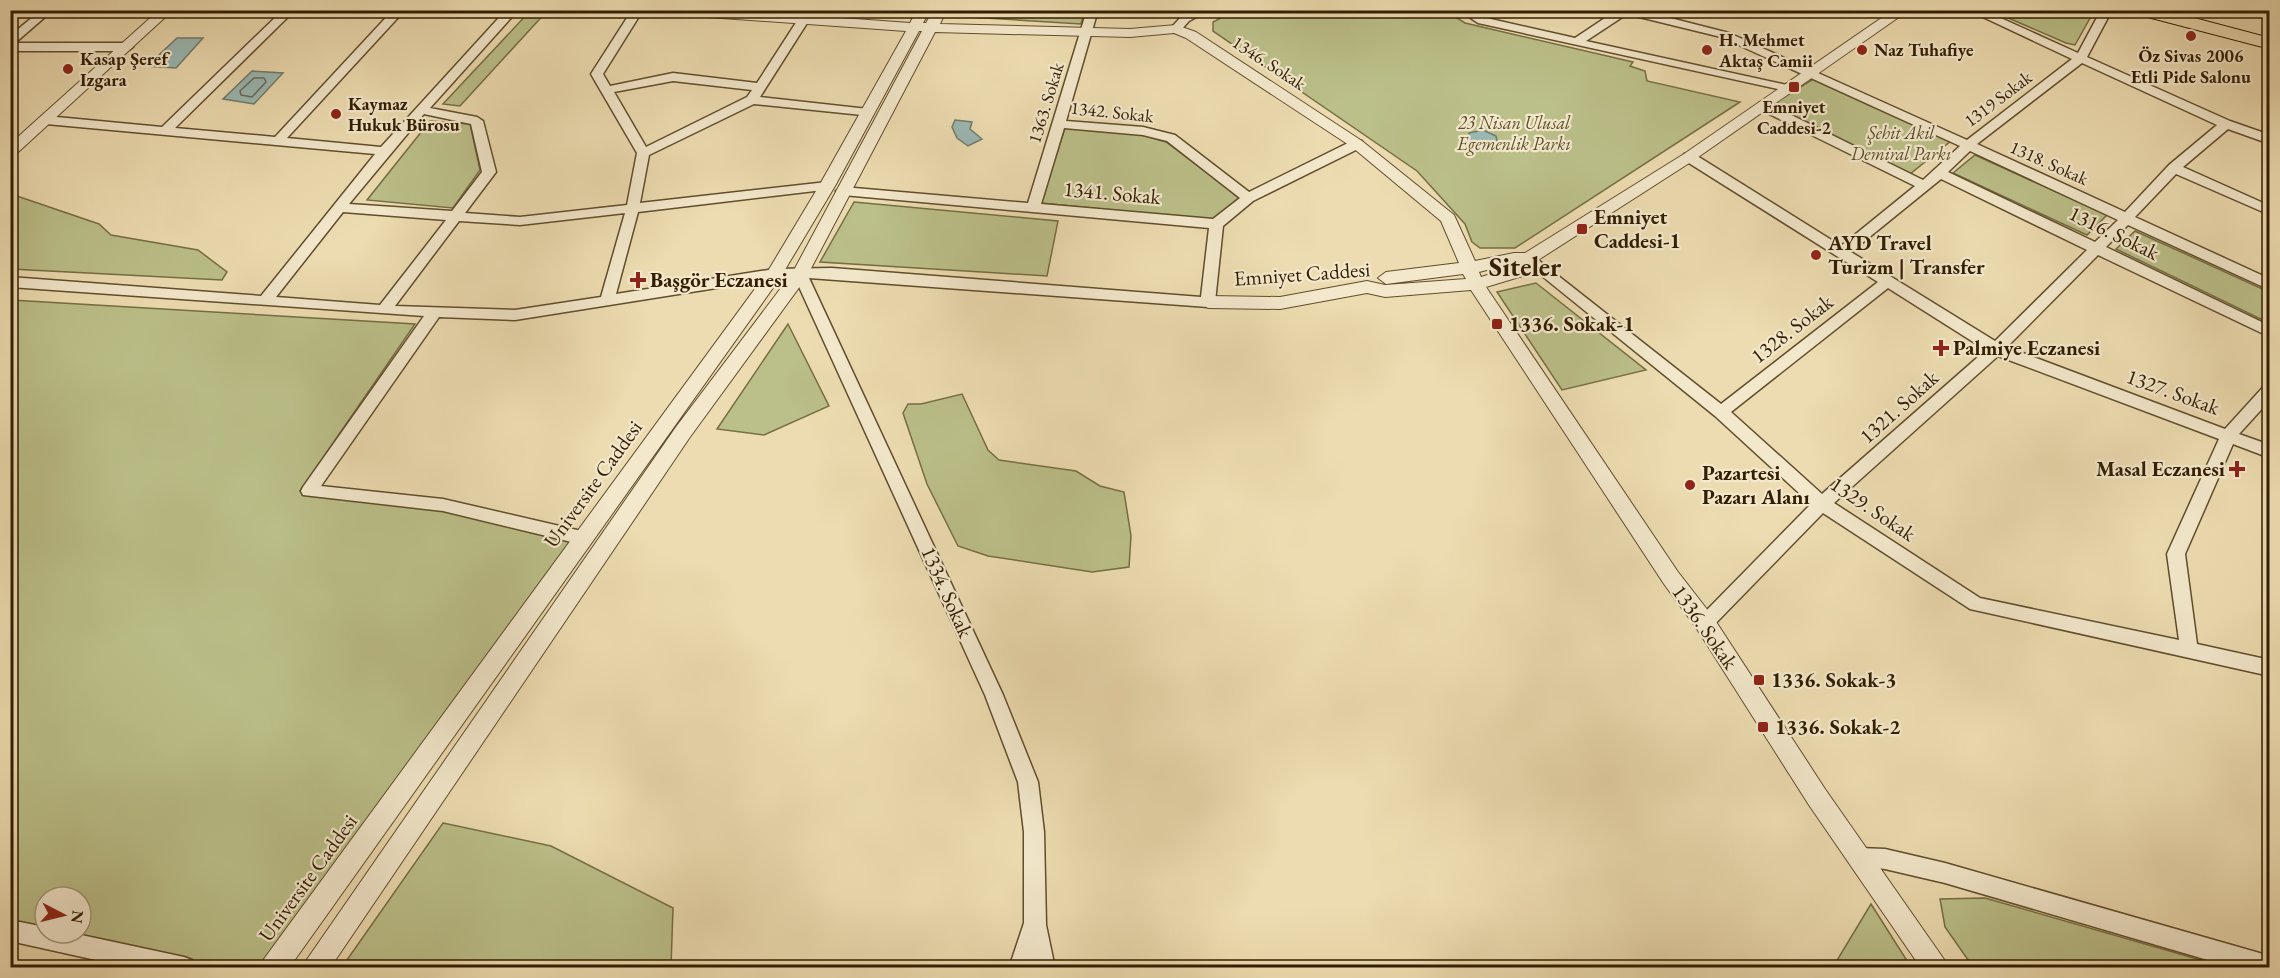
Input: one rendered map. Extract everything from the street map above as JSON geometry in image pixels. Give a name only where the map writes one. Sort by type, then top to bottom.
[{"type":"main road","points":[[2142,10],[2270,44]]},
{"type":"main road","points":[[2171,10],[2270,36]]},
{"type":"street","points":[[10,42],[48,10]]},
{"type":"street","points":[[10,152],[167,10]]},
{"type":"street","points":[[167,129],[290,10]]},
{"type":"street","points":[[278,142],[400,10]]},
{"type":"street","points":[[264,302],[384,151],[513,10]]},
{"type":"street","points":[[607,301],[633,207],[643,153],[597,74],[638,10]]},
{"type":"street","points":[[666,10],[803,20],[927,19],[1086,33],[1130,33],[1204,10]]},
{"type":"street","name":"1363. Sokak","points":[[1034,207],[1093,10]]},
{"type":"street","points":[[1464,10],[1478,20],[1575,44],[1787,89]]},
{"type":"street","points":[[1672,24],[1678,10]]},
{"type":"street","name":"Emniyet Caddesi","points":[[10,282],[384,310],[515,315],[774,274],[832,273],[1208,302],[1280,303],[1367,287],[1384,291],[1522,270],[1528,259],[1689,157],[1903,10]]},
{"type":"street","points":[[1973,10],[2226,124],[2270,140]]},
{"type":"street","name":"1319 Sokak","points":[[1843,252],[1925,186],[1966,146],[2080,59],[2107,10]]},
{"type":"street","points":[[1575,44],[1623,11]]},
{"type":"street","name":"1318. Sokak","points":[[1623,11],[1725,36],[1813,73],[1966,146],[2128,217],[2270,285]]},
{"type":"street","name":"Universite Caddesi","points":[[314,968],[683,432],[800,274],[868,113],[927,19]]},
{"type":"street","name":"Universite Caddesi","points":[[273,968],[835,188],[927,19]]},
{"type":"street","name":"1346. Sokak","points":[[1180,19],[1191,35],[1357,144],[1448,219],[1472,276]]},
{"type":"street","points":[[752,100],[803,20]]},
{"type":"street","points":[[10,47],[127,47]]},
{"type":"street","points":[[607,90],[673,77],[759,87]]},
{"type":"street","points":[[643,153],[752,100],[868,113]]},
{"type":"street","points":[[1762,106],[1925,186]]},
{"type":"street","points":[[384,310],[489,172],[477,121],[421,110]]},
{"type":"street","points":[[46,120],[167,129],[384,151]]},
{"type":"street","name":"1342. Sokak","points":[[1059,124],[1143,131],[1171,138],[1248,198]]},
{"type":"street","name":"1321. Sokak","points":[[1705,623],[1822,504],[1996,349],[2174,168],[2226,124]]},
{"type":"street","points":[[1208,302],[1216,224],[1248,198],[1357,144]]},
{"type":"street","name":"1327. Sokak","points":[[1689,157],[1996,349],[2270,452]]},
{"type":"street","points":[[2174,168],[2270,211]]},
{"type":"street","name":"1316. Sokak","points":[[1940,173],[2270,332]]},
{"type":"street","name":"1341. Sokak","points":[[339,207],[455,214],[520,221],[633,207],[835,188],[1216,224]]},
{"type":"street","points":[[1460,247],[1477,255],[1503,261],[1528,259]]},
{"type":"street","name":"1329. Sokak","points":[[1528,259],[1721,412],[1822,504],[1976,604],[2270,668]]},
{"type":"street","points":[[1472,276],[1503,261]]},
{"type":"street","name":"1334. Sokak","points":[[800,274],[994,695],[1028,782],[1034,832],[1035,925],[1044,968]]},
{"type":"street","name":"1336. Sokak","points":[[1472,276],[1671,578],[1705,623],[1859,858],[1937,968]]},
{"type":"street","name":"1328. Sokak","points":[[1721,412],[1888,280]]},
{"type":"street","points":[[435,312],[309,491],[443,505],[584,538]]},
{"type":"street","points":[[2189,649],[2176,554],[2229,435],[2270,389]]},
{"type":"street","points":[[1859,858],[1885,859],[1945,873],[2270,967]]},
{"type":"street","name":"1334. Sokak","points":[[1020,968],[1035,925]]},
{"type":"street","points":[[10,930],[184,968]]},
{"type":"green space","points":[[2094,10],[2075,45],[1992,11]]},
{"type":"green space","points":[[530,11],[547,11],[460,106],[443,104]]},
{"type":"green space","points":[[956,11],[1084,12],[1081,24],[954,16]]},
{"type":"green space","name":"23 Nisan Ulusal Egemenlik Parkı","points":[[1234,11],[1446,11],[1465,23],[1633,62],[1630,66],[1645,71],[1647,81],[1740,102],[1515,248],[1480,248],[1472,242],[1465,224],[1417,171],[1213,31],[1213,22]]},
{"type":"green space","name":"Şehit Akil Demiral Parkı","points":[[1815,78],[1951,141],[1910,174],[1771,105]]},
{"type":"green space","points":[[430,121],[470,124],[480,170],[453,208],[367,200]]},
{"type":"green space","points":[[1065,128],[1143,135],[1166,142],[1240,197],[1213,220],[1041,203]]},
{"type":"green space","points":[[1975,155],[2107,215],[2087,235],[1953,173]]},
{"type":"green space","points":[[11,194],[99,224],[111,235],[198,250],[227,272],[222,280],[11,269]]},
{"type":"green space","points":[[854,202],[1058,221],[1047,276],[820,262]]},
{"type":"green space","points":[[2135,231],[2269,292],[2269,323],[2116,249]]},
{"type":"green space","points":[[1536,283],[1646,370],[1562,390],[1497,292]]},
{"type":"green space","points":[[11,300],[415,324],[300,491],[443,505],[584,538],[273,967],[182,967],[80,945],[93,945],[93,885],[33,885],[33,935],[11,930]]},
{"type":"green space","points":[[788,324],[829,406],[764,435],[717,429]]},
{"type":"green space","points":[[962,394],[988,450],[999,460],[1076,471],[1100,486],[1124,492],[1131,536],[1129,567],[1092,572],[988,556],[958,546],[927,484],[903,413],[908,404],[921,404]]},
{"type":"green space","points":[[443,823],[551,846],[673,908],[671,967],[342,967]]},
{"type":"green space","points":[[1985,898],[2225,967],[1973,967],[1945,927],[1940,899]]},
{"type":"green space","points":[[1871,904],[1911,967],[1833,967]]},
{"type":"water","points":[[177,38],[203,38],[176,68],[147,66]]},
{"type":"water","points":[[252,71],[283,73],[254,104],[223,99]]},
{"type":"water","points":[[955,120],[972,122],[970,129],[982,139],[968,146],[957,138],[952,127]]},
{"type":"water","points":[[1483,130],[1496,136],[1498,144],[1482,148],[1469,142],[1469,133]]},
{"type":"place","name":"Öz Sivas 2006 Etli Pide Salonu","points":[[2191,36]]},
{"type":"place","name":"H. Mehmet Aktaş Camii","points":[[1707,50]]},
{"type":"place","name":"Naz Tuhafiye","points":[[1862,50]]},
{"type":"place","name":"Kasap Şeref Izgara","points":[[68,69]]},
{"type":"place","name":"Emniyet Caddesi-2","points":[[1794,87]]},
{"type":"place","name":"Kaymaz Hukuk Bürosu","points":[[336,114]]},
{"type":"place","name":"Emniyet Caddesi-1","points":[[1582,229]]},
{"type":"place","name":"AYD Travel Turizm | Transfer","points":[[1816,255]]},
{"type":"place","name":"Başgör Eczanesi","points":[[638,280]]},
{"type":"place","name":"1336. Sokak-1","points":[[1497,324]]},
{"type":"place","name":"Palmiye Eczanesi","points":[[1941,348]]},
{"type":"place","name":"Masal Eczanesi","points":[[2237,469]]},
{"type":"place","name":"Pazartesi Pazarı Alanı","points":[[1690,485]]},
{"type":"place","name":"1336. Sokak-3","points":[[1759,680]]},
{"type":"place","name":"1336. Sokak-2","points":[[1763,727]]},
{"type":"district","name":"Siteler","points":[[1525,267]]}]
